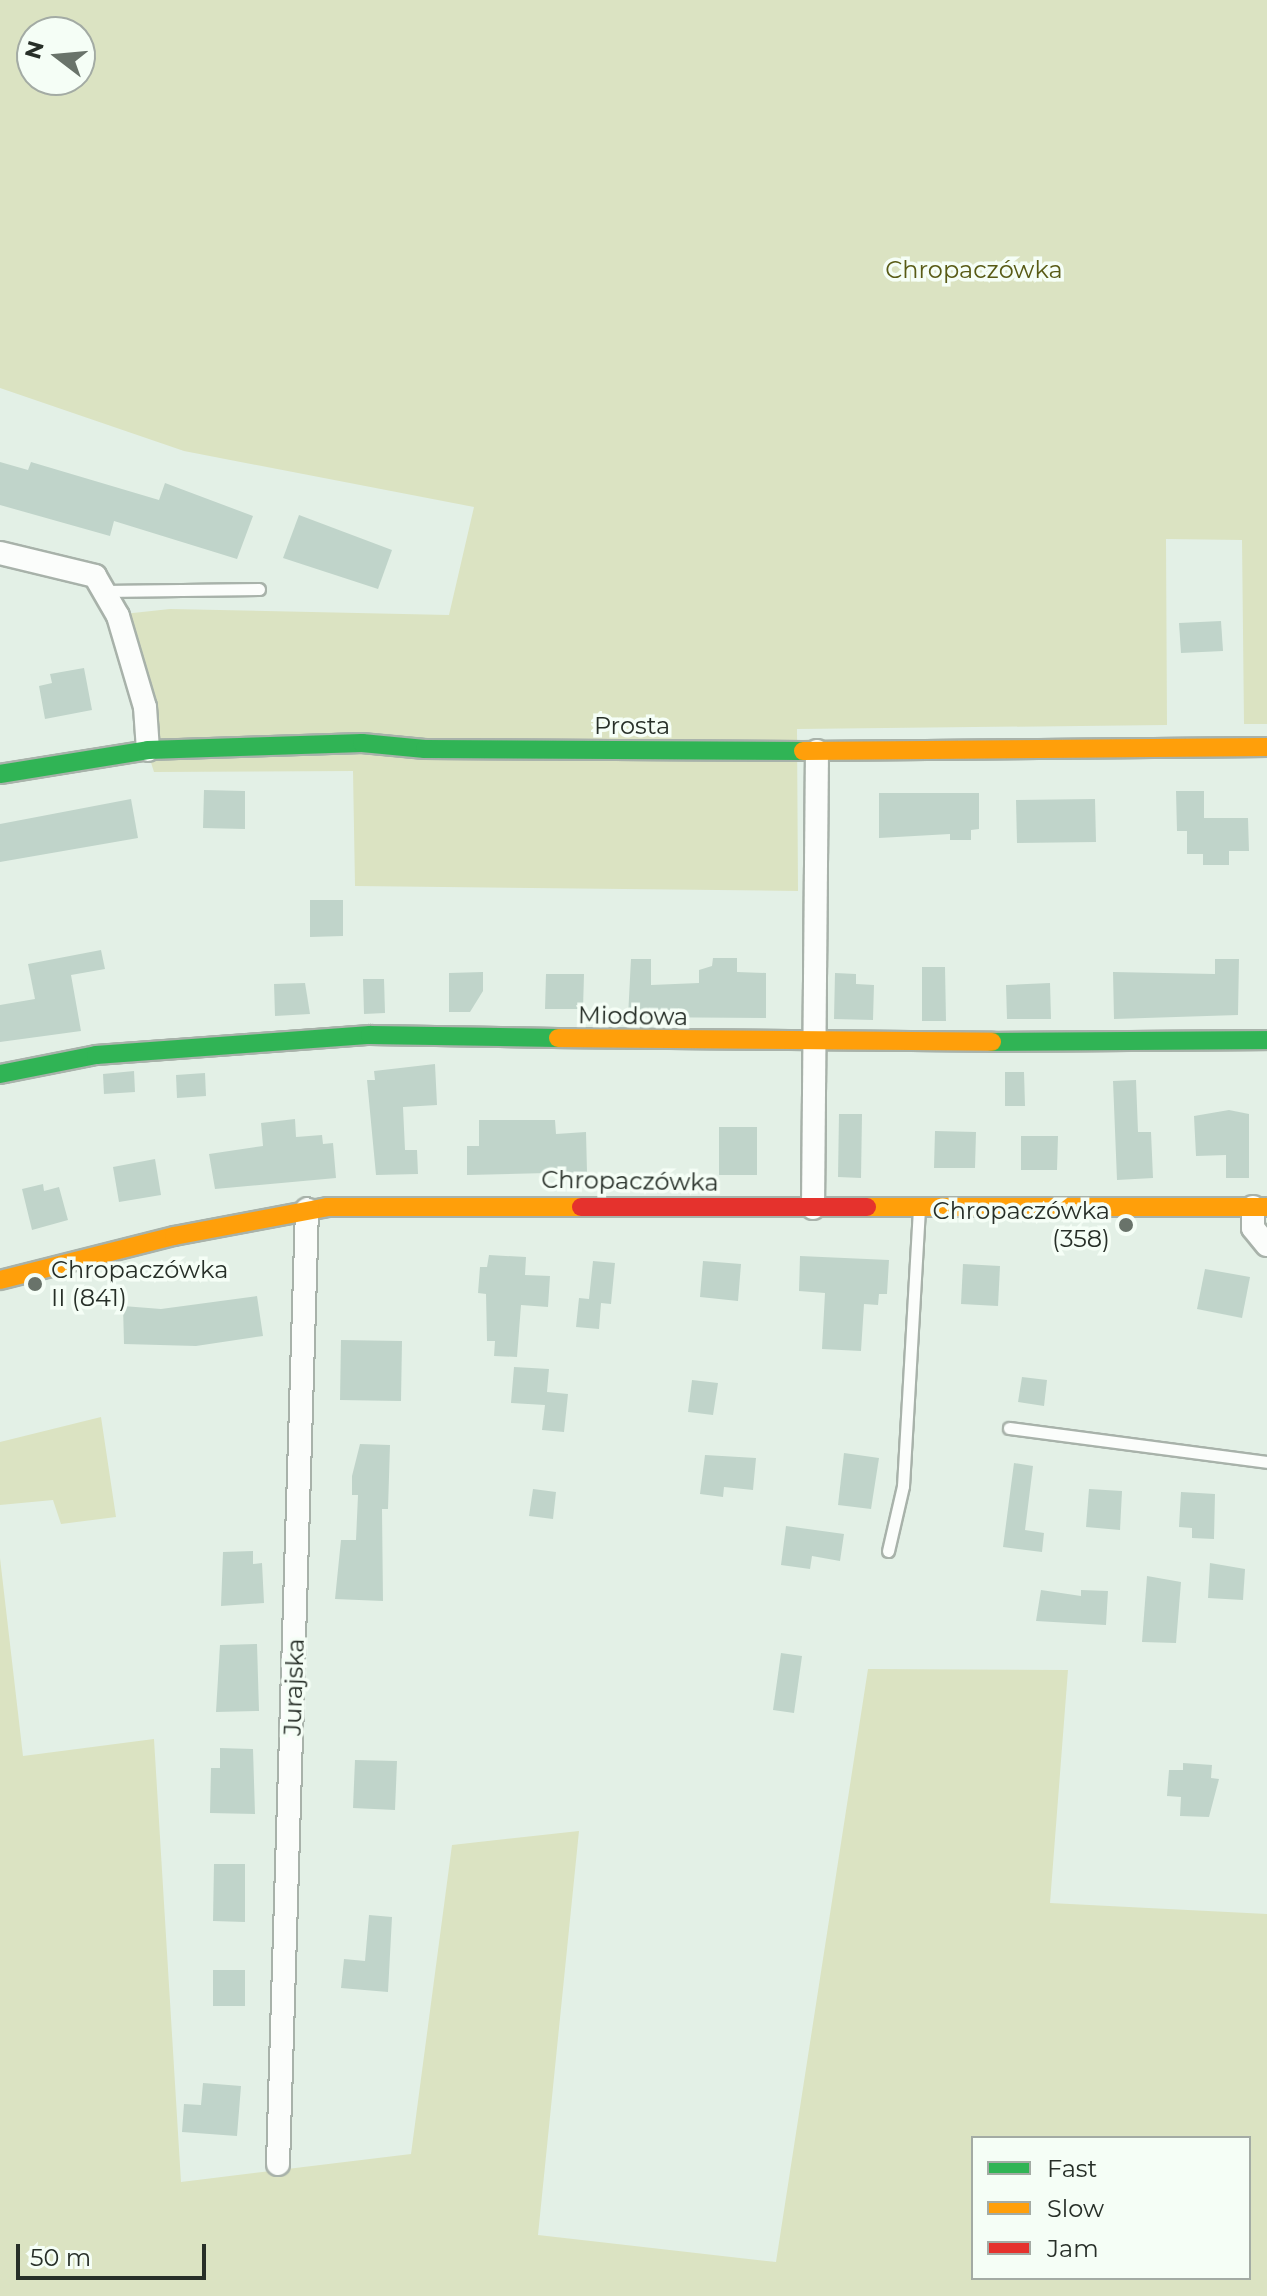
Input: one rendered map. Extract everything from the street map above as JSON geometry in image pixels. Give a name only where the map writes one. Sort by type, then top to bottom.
[{"type":"street","points":[[0,553],[100,584],[145,707],[148,750]]},
{"type":"street","name":"Prosta","points":[[0,774],[148,750],[362,743],[425,749],[817,751],[1267,747]]},
{"type":"street","points":[[813,1208],[811,1043],[817,751]]},
{"type":"street","name":"Miodowa","points":[[0,1074],[96,1055],[370,1035],[811,1043],[1267,1040]]},
{"type":"street","name":"Chropaczówka","points":[[0,1280],[307,1209],[391,1203],[813,1208],[1260,1207]]},
{"type":"street","points":[[1260,1207],[1253,1228],[1267,1245]]},
{"type":"street","name":"Jurajska","points":[[278,2164],[307,1209]]},
{"type":"lane","points":[[100,584],[259,589]]},
{"type":"lane","points":[[888,1551],[906,1459],[919,1207]]},
{"type":"lane","points":[[1009,1428],[1267,1462]]},
{"type":"green space","name":"Chropaczówka","points":[[0,0],[1267,0],[1267,724],[1244,724],[1242,540],[1166,539],[1167,725],[797,729],[798,891],[355,886],[353,771],[154,772],[105,616],[170,609],[449,615],[474,507],[184,451],[0,388]]},
{"type":"green space","points":[[101,1417],[116,1517],[61,1524],[53,1500],[0,1505],[0,1442]]},
{"type":"green space","points":[[0,1558],[23,1756],[154,1739],[181,2182],[411,2154],[452,1845],[579,1831],[538,2235],[776,2262],[868,1669],[1068,1670],[1050,1903],[1267,1914],[1267,2296],[0,2296]]},
{"type":"building","points":[[0,462],[28,470],[31,462],[159,500],[165,483],[253,516],[237,559],[114,521],[110,536],[0,505]]},
{"type":"building","points":[[299,515],[392,550],[378,589],[283,558]]},
{"type":"building","points":[[1221,621],[1223,651],[1181,653],[1179,623]]},
{"type":"building","points":[[84,668],[92,710],[45,719],[39,686],[52,683],[50,674]]},
{"type":"building","points":[[204,790],[245,791],[245,829],[203,828]]},
{"type":"building","points":[[1176,791],[1204,791],[1204,818],[1248,818],[1249,851],[1229,851],[1229,865],[1203,865],[1203,854],[1187,854],[1187,831],[1177,831]]},
{"type":"building","points":[[879,793],[979,793],[979,829],[971,830],[971,840],[950,840],[950,834],[879,838]]},
{"type":"building","points":[[131,799],[138,838],[0,862],[0,824]]},
{"type":"building","points":[[1095,799],[1096,842],[1017,843],[1016,800]]},
{"type":"building","points":[[310,900],[343,900],[343,936],[310,937]]},
{"type":"building","points":[[101,950],[105,969],[71,975],[81,1031],[0,1042],[0,1005],[35,999],[28,964]]},
{"type":"building","points":[[713,958],[737,958],[737,972],[766,973],[766,1018],[628,1017],[631,959],[651,959],[651,985],[699,983],[699,970],[712,966]]},
{"type":"building","points":[[1215,959],[1239,959],[1238,1015],[1114,1019],[1113,972],[1215,974]]},
{"type":"building","points":[[922,967],[945,967],[946,1021],[922,1021]]},
{"type":"building","points":[[483,972],[483,991],[470,1012],[449,1012],[449,973]]},
{"type":"building","points":[[835,973],[856,974],[856,984],[874,985],[873,1020],[834,1019]]},
{"type":"building","points":[[546,974],[584,974],[583,1009],[545,1009]]},
{"type":"building","points":[[363,979],[384,979],[385,1013],[364,1014]]},
{"type":"building","points":[[305,983],[310,1014],[275,1016],[274,984]]},
{"type":"building","points":[[1050,983],[1051,1019],[1007,1019],[1006,985]]},
{"type":"building","points":[[435,1064],[437,1105],[403,1107],[405,1150],[417,1150],[418,1174],[376,1175],[367,1080],[375,1080],[374,1071]]},
{"type":"building","points":[[134,1071],[135,1092],[104,1094],[103,1074]]},
{"type":"building","points":[[1005,1072],[1024,1072],[1025,1106],[1005,1106]]},
{"type":"building","points":[[205,1073],[206,1096],[177,1098],[176,1075]]},
{"type":"building","points":[[1136,1080],[1138,1132],[1151,1132],[1153,1178],[1117,1180],[1113,1081]]},
{"type":"building","points":[[1229,1110],[1249,1114],[1249,1178],[1226,1178],[1226,1155],[1196,1156],[1194,1116]]},
{"type":"building","points":[[839,1114],[862,1114],[861,1178],[838,1177]]},
{"type":"building","points":[[295,1119],[296,1137],[322,1135],[323,1144],[333,1143],[336,1178],[215,1189],[209,1154],[263,1146],[261,1123]]},
{"type":"building","points":[[479,1120],[555,1120],[556,1134],[586,1132],[587,1172],[467,1175],[467,1146],[479,1146]]},
{"type":"building","points":[[719,1127],[757,1127],[757,1175],[719,1175]]},
{"type":"building","points":[[935,1131],[976,1132],[975,1168],[934,1168]]},
{"type":"building","points":[[1021,1136],[1058,1136],[1057,1170],[1021,1170]]},
{"type":"building","points":[[155,1159],[161,1195],[119,1202],[113,1167]]},
{"type":"building","points":[[43,1184],[44,1191],[59,1187],[68,1220],[32,1230],[22,1189]]},
{"type":"building","points":[[489,1255],[526,1257],[525,1275],[550,1276],[548,1307],[521,1305],[517,1357],[494,1356],[495,1341],[487,1341],[486,1294],[478,1293],[480,1267],[487,1267]]},
{"type":"building","points":[[800,1256],[889,1260],[887,1294],[879,1294],[878,1305],[864,1304],[861,1351],[822,1349],[825,1293],[799,1291]]},
{"type":"building","points":[[593,1261],[615,1263],[611,1304],[601,1303],[599,1329],[576,1327],[579,1298],[589,1299]]},
{"type":"building","points":[[703,1261],[741,1264],[738,1301],[700,1297]]},
{"type":"building","points":[[963,1264],[1000,1266],[998,1306],[961,1304]]},
{"type":"building","points":[[1205,1269],[1250,1277],[1242,1318],[1197,1309]]},
{"type":"building","points":[[257,1296],[263,1336],[196,1346],[124,1344],[123,1306],[161,1309]]},
{"type":"building","points":[[341,1340],[402,1341],[401,1401],[340,1400]]},
{"type":"building","points":[[514,1367],[549,1369],[547,1392],[568,1394],[564,1432],[542,1430],[545,1405],[511,1403]]},
{"type":"building","points":[[1022,1377],[1047,1380],[1044,1406],[1018,1402]]},
{"type":"building","points":[[692,1380],[718,1383],[713,1415],[688,1412]]},
{"type":"building","points":[[360,1444],[390,1445],[388,1509],[382,1509],[383,1601],[335,1599],[341,1540],[356,1540],[358,1495],[352,1495],[352,1476]]},
{"type":"building","points":[[844,1453],[879,1458],[871,1509],[838,1505]]},
{"type":"building","points":[[705,1455],[756,1458],[753,1490],[724,1487],[723,1497],[700,1494]]},
{"type":"building","points":[[1014,1463],[1033,1466],[1025,1530],[1044,1533],[1042,1552],[1003,1547]]},
{"type":"building","points":[[533,1489],[556,1492],[553,1519],[529,1516]]},
{"type":"building","points":[[1089,1489],[1122,1491],[1120,1530],[1086,1527]]},
{"type":"building","points":[[1181,1492],[1215,1494],[1214,1539],[1192,1538],[1192,1528],[1179,1527]]},
{"type":"building","points":[[786,1526],[844,1534],[840,1561],[812,1556],[810,1569],[781,1565]]},
{"type":"building","points":[[253,1551],[253,1564],[262,1563],[264,1603],[221,1606],[223,1552]]},
{"type":"building","points":[[1210,1563],[1245,1569],[1243,1600],[1208,1598]]},
{"type":"building","points":[[1147,1576],[1181,1582],[1176,1643],[1142,1642]]},
{"type":"building","points":[[1041,1590],[1081,1596],[1081,1590],[1108,1591],[1106,1625],[1036,1621]]},
{"type":"building","points":[[257,1644],[259,1711],[216,1712],[220,1645]]},
{"type":"building","points":[[781,1653],[802,1656],[794,1713],[773,1710]]},
{"type":"building","points":[[220,1748],[253,1749],[255,1814],[210,1813],[211,1768],[220,1768]]},
{"type":"building","points":[[355,1760],[397,1761],[395,1810],[353,1808]]},
{"type":"building","points":[[1183,1763],[1212,1765],[1211,1778],[1219,1779],[1209,1817],[1180,1816],[1181,1797],[1167,1796],[1169,1770],[1183,1770]]},
{"type":"building","points":[[214,1864],[245,1864],[245,1922],[213,1921]]},
{"type":"building","points":[[369,1915],[392,1917],[388,1992],[341,1988],[344,1959],[365,1961]]},
{"type":"building","points":[[213,1970],[245,1970],[245,2006],[213,2006]]},
{"type":"building","points":[[203,2083],[241,2086],[237,2136],[182,2132],[184,2104],[201,2105]]},
{"type":"traffic: fast","points":[[0,774],[148,750],[362,743],[425,749],[803,751]]},
{"type":"traffic: fast","points":[[0,1074],[96,1055],[370,1035],[558,1038]]},
{"type":"traffic: fast","points":[[992,1042],[1267,1040]]},
{"type":"traffic: slow","points":[[803,751],[1267,747]]},
{"type":"traffic: slow","points":[[558,1038],[992,1042]]},
{"type":"traffic: slow","points":[[0,1280],[174,1236],[327,1207],[581,1207]]},
{"type":"traffic: slow","points":[[867,1207],[1267,1207]]},
{"type":"traffic: jam","points":[[581,1207],[867,1207]]},
{"type":"place","name":"Chropaczówka (358)","points":[[1126,1225]]},
{"type":"place","name":"Chropaczówka II (841)","points":[[35,1284]]}]
